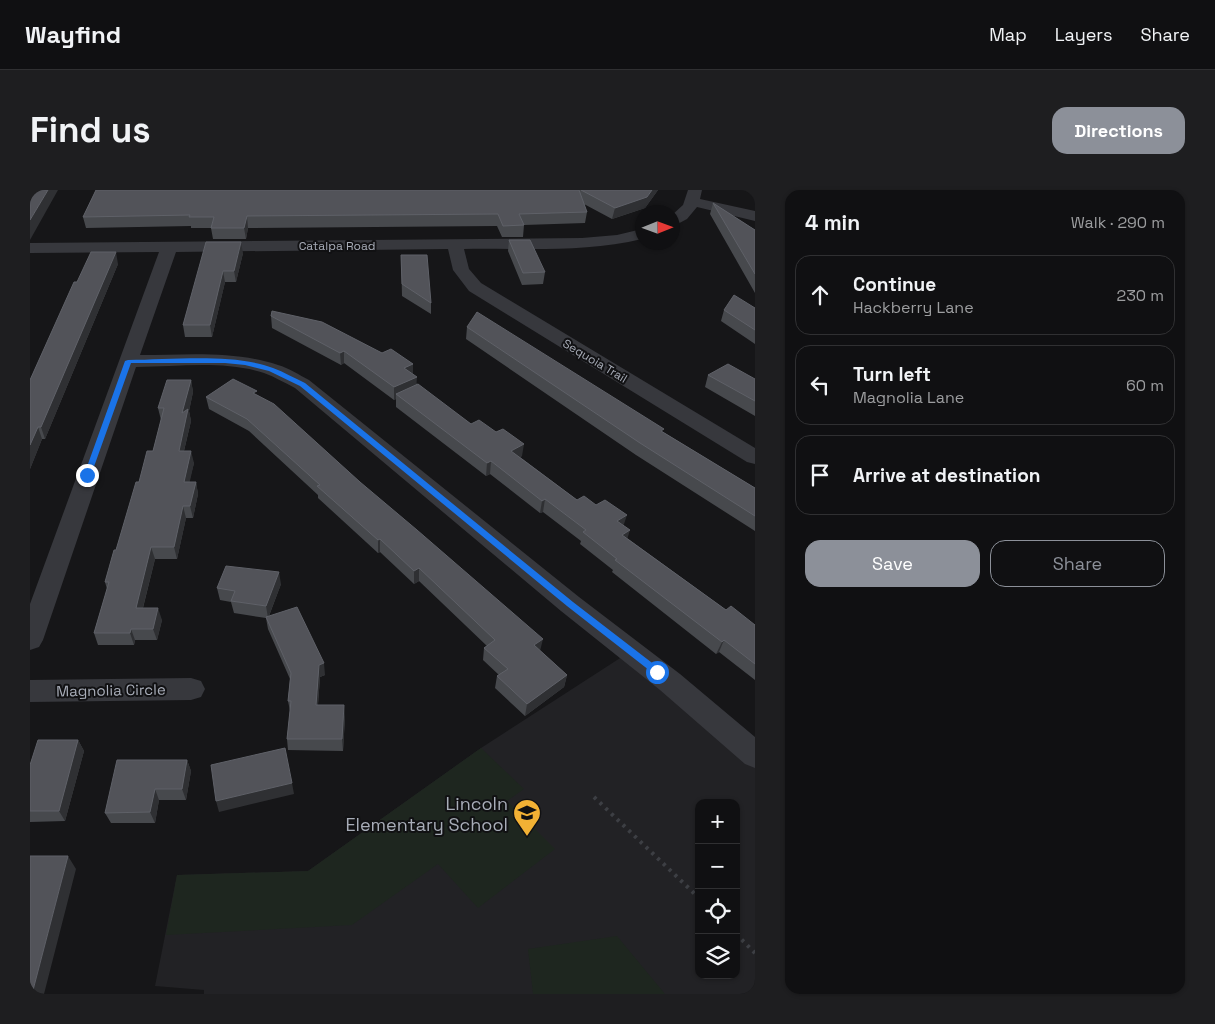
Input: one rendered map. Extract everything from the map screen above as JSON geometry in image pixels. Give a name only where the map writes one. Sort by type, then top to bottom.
[{"type":"street","points":[[680,216],[687,211],[694,196],[755,216]]},
{"type":"street","name":"Catalpa Road","points":[[30,248],[455,246],[582,243],[617,240],[635,236]]},
{"type":"street","name":"Sequoia Trail","points":[[455,246],[461,270],[475,287],[755,457]]},
{"type":"street","points":[[30,640],[168,247]]},
{"type":"street","points":[[128,361],[225,361],[245,363],[271,369],[302,384],[570,604],[670,682],[755,755]]},
{"type":"street","name":"Magnolia Circle","points":[[30,691],[191,690]]},
{"type":"path","points":[[594,797],[695,894]]},
{"type":"path","points":[[740,938],[755,952]]},
{"type":"shaded area","name":"Lincoln Elementary School","points":[[631,651],[755,755],[755,994],[204,994],[204,990],[155,986],[177,875],[308,871],[481,748]]},
{"type":"shaded area","points":[[481,748],[524,789],[507,801],[555,849],[478,908],[438,864],[352,925],[166,935],[177,875],[308,871]]},
{"type":"shaded area","points":[[617,936],[665,994],[533,994],[528,949]]},
{"type":"building","points":[[30,190],[48,190],[30,220]]},
{"type":"building","points":[[96,190],[579,190],[587,212],[519,214],[524,225],[503,226],[498,214],[247,216],[244,228],[211,228],[214,217],[189,217],[190,215],[83,217]]},
{"type":"building","points":[[581,190],[652,190],[647,197],[615,208]]},
{"type":"building","points":[[713,203],[755,230],[755,274]]},
{"type":"building","points":[[509,240],[530,240],[545,272],[523,273]]},
{"type":"building","points":[[206,242],[241,242],[234,271],[223,271],[210,325],[183,325]]},
{"type":"building","points":[[91,252],[116,252],[41,427],[38,427],[30,445],[30,380],[74,282],[77,282]]},
{"type":"building","points":[[401,255],[427,255],[431,303],[402,284]]},
{"type":"building","points":[[734,295],[755,308],[755,330],[724,310]]},
{"type":"building","points":[[272,311],[322,322],[382,353],[391,349],[413,364],[404,368],[417,377],[394,387],[344,351],[340,353],[271,316]]},
{"type":"building","points":[[477,312],[664,429],[661,431],[755,488],[755,516],[640,443],[467,327]]},
{"type":"building","points":[[728,364],[755,379],[755,401],[708,375]]},
{"type":"building","points":[[233,379],[257,391],[253,393],[274,404],[360,482],[543,639],[534,645],[567,675],[527,704],[497,676],[508,669],[484,648],[495,640],[419,568],[414,571],[380,539],[378,540],[317,486],[320,485],[247,419],[206,397]]},
{"type":"building","points":[[167,380],[191,380],[182,413],[188,409],[179,451],[191,451],[184,482],[196,482],[190,506],[183,506],[174,547],[151,547],[136,608],[158,608],[153,629],[131,629],[130,633],[94,633],[109,582],[105,582],[136,482],[139,482],[147,451],[153,451],[164,408],[158,408]]},
{"type":"building","points":[[418,384],[471,424],[479,420],[496,432],[503,429],[524,444],[511,451],[577,500],[584,496],[596,505],[605,500],[627,515],[617,521],[630,530],[622,535],[726,610],[731,606],[755,625],[755,664],[724,640],[722,642],[615,560],[617,559],[583,532],[586,530],[545,499],[542,501],[491,461],[487,463],[396,394]]},
{"type":"building","points":[[226,566],[279,572],[266,606],[231,601],[235,591],[217,588]]},
{"type":"building","points":[[297,607],[324,663],[319,665],[316,705],[344,705],[342,739],[287,739],[291,701],[288,701],[291,673],[266,617]]},
{"type":"building","points":[[38,740],[78,740],[59,811],[30,811],[30,765]]},
{"type":"building","points":[[285,748],[292,783],[216,801],[211,765]]},
{"type":"building","points":[[117,760],[187,760],[182,789],[155,789],[150,812],[105,813]]},
{"type":"building","points":[[30,856],[68,856],[32,994],[30,994]]},
{"type":"place","name":"Lincoln Elementary School","points":[[527,837]]},
{"type":"route","points":[[87,475],[128,361],[225,361],[271,369],[302,384],[570,604],[657,672]]}]
